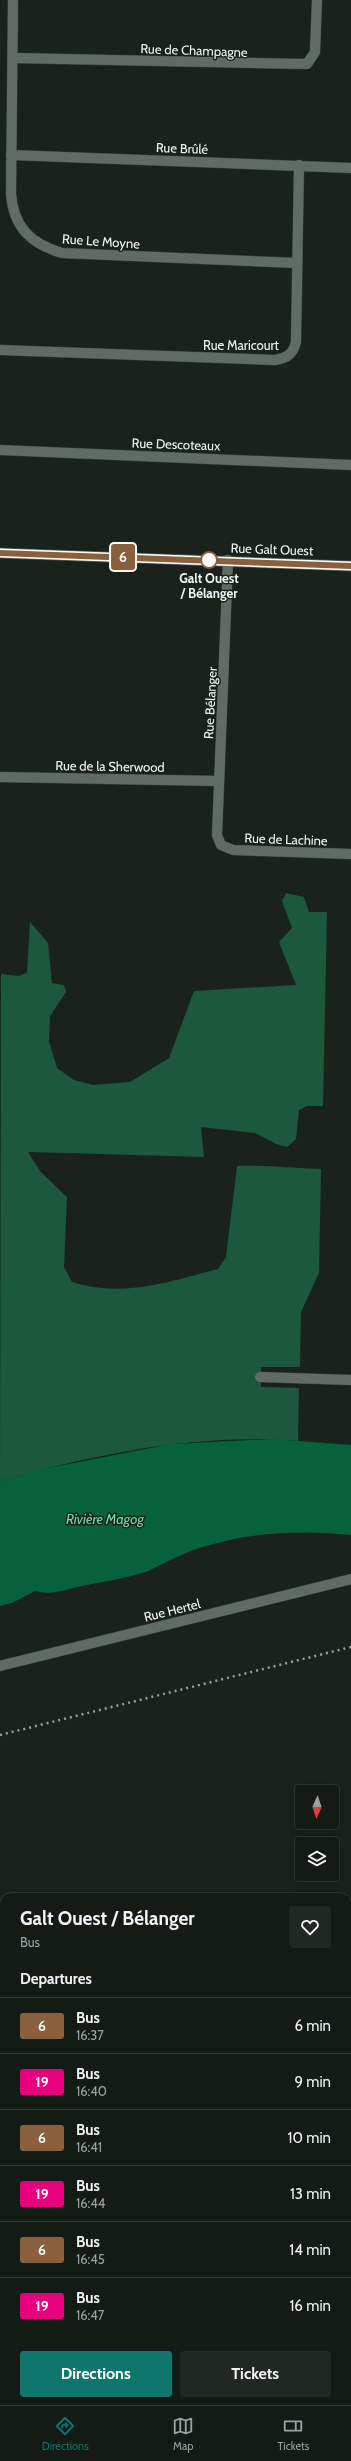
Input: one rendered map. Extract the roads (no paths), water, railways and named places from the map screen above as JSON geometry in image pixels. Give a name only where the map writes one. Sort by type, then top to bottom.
[{"type":"street","name":"Rue Le Moyne","points":[[13,0],[11,199],[15,217],[22,231],[46,248],[62,253],[297,263]]},
{"type":"street","name":"Rue de Champagne","points":[[12,58],[307,64],[315,52],[317,0]]},
{"type":"street","name":"Rue Brûlé","points":[[11,155],[351,168]]},
{"type":"street","name":"Rue Maricourt","points":[[0,350],[225,359],[283,359],[291,354],[296,342],[299,165]]},
{"type":"street","name":"Rue Descoteaux","points":[[0,450],[351,465]]},
{"type":"street","name":"Rue Galt Ouest","points":[[0,553],[228,560],[351,566]]},
{"type":"street","name":"Rue Bélanger","points":[[221,845],[217,835],[228,560]]},
{"type":"street","name":"Rue de la Sherwood","points":[[0,778],[219,781]]},
{"type":"street","name":"Rue de Lachine","points":[[221,845],[233,850],[351,854]]},
{"type":"street","points":[[260,1377],[351,1380]]},
{"type":"street","name":"Rue Hertel","points":[[0,1666],[351,1579]]},
{"type":"water","name":"Rivière Magog","points":[[272,1439],[351,1445],[351,1535],[310,1532],[267,1534],[226,1541],[186,1553],[139,1574],[56,1592],[46,1593],[35,1591],[12,1603],[0,1606],[0,1481],[38,1470],[171,1444]]},
{"type":"railway","points":[[0,1735],[351,1647]]},
{"type":"place","name":"Galt Ouest / Bélanger","points":[[209,560]]}]
